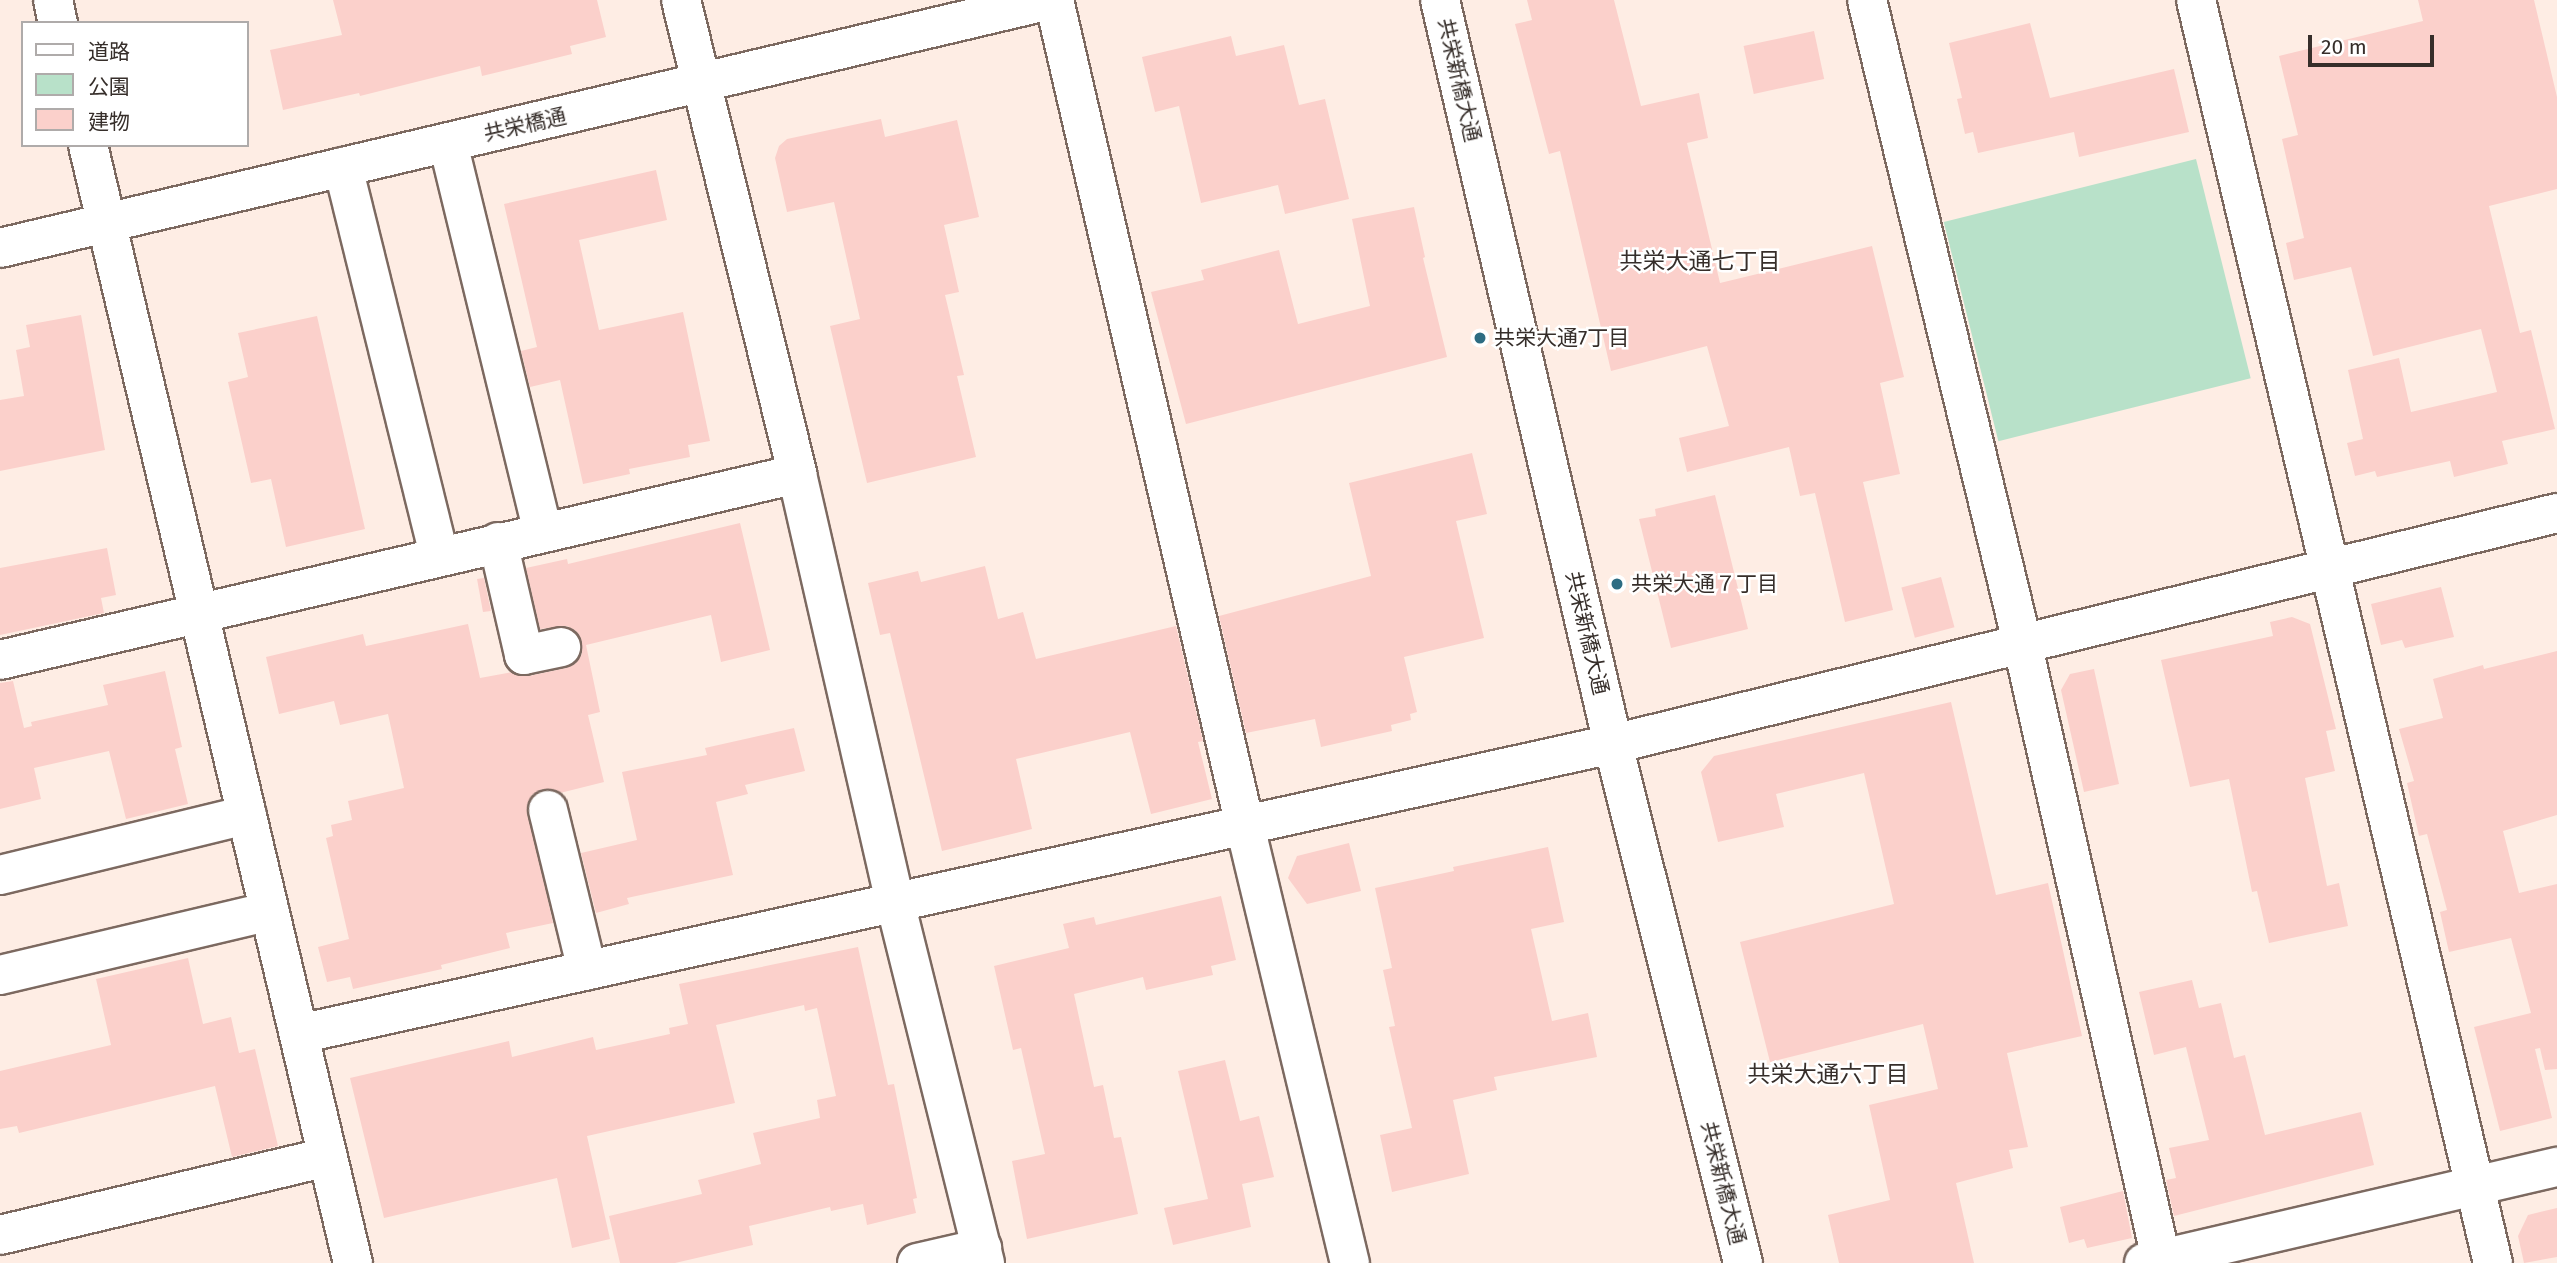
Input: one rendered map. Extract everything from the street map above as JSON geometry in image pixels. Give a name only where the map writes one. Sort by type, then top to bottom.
[{"type":"street","points":[[53,0],[58,21]]},
{"type":"street","points":[[681,0],[797,474],[895,902],[983,1256],[917,1263]]},
{"type":"street","points":[[1052,0],[1350,1263]]},
{"type":"street","name":"共栄橋通","points":[[0,248],[701,84],[927,14],[1052,0]]},
{"type":"street","name":"共栄新橋大通","points":[[1440,0],[1613,744],[1743,1263]]},
{"type":"street","points":[[1867,0],[2022,642],[2156,1262],[2557,1167]]},
{"type":"street","points":[[2196,0],[2332,569],[2493,1263]]},
{"type":"street","points":[[448,143],[543,532]]},
{"type":"street","points":[[88,147],[353,1263]]},
{"type":"street","points":[[343,167],[439,556]]},
{"type":"street","points":[[0,660],[797,474]]},
{"type":"street","points":[[299,1034],[1613,744],[2557,513]]},
{"type":"street","points":[[498,542],[524,655],[561,647]]},
{"type":"street","points":[[548,810],[587,970]]},
{"type":"street","points":[[0,875],[247,815]]},
{"type":"street","points":[[0,975],[270,912]]},
{"type":"street","points":[[0,1235],[328,1157]]},
{"type":"green space","points":[[2196,159],[2251,378],[1998,441],[1944,222]]},
{"type":"building","points":[[333,0],[597,0],[606,37],[570,46],[572,54],[482,76],[480,66],[360,96],[359,93],[283,110],[270,50],[342,35]]},
{"type":"building","points":[[1527,0],[1614,0],[1641,106],[1699,93],[1708,138],[1687,143],[1720,283],[1872,246],[1904,377],[1880,383],[1900,474],[1863,482],[1893,610],[1845,622],[1815,493],[1800,496],[1789,447],[1687,472],[1679,438],[1729,426],[1707,346],[1611,371],[1560,151],[1549,154],[1515,24],[1532,20]]},
{"type":"building","points":[[2418,0],[2534,0],[2557,97],[2557,189],[2489,206],[2520,333],[2531,330],[2555,429],[2502,441],[2508,464],[2454,477],[2450,461],[2377,477],[2375,471],[2355,476],[2347,443],[2363,439],[2348,370],[2399,358],[2411,412],[2497,392],[2481,329],[2373,356],[2351,267],[2294,280],[2286,243],[2304,238],[2282,139],[2298,135],[2279,56],[2423,21]]},
{"type":"building","points":[[2030,23],[2050,98],[2174,69],[2189,132],[2079,157],[2074,132],[1978,153],[1973,132],[1965,134],[1957,99],[1962,98],[1949,43]]},
{"type":"building","points":[[1814,31],[1824,79],[1754,94],[1744,46]]},
{"type":"building","points":[[1231,36],[1236,56],[1284,45],[1299,105],[1325,99],[1349,199],[1285,214],[1278,185],[1201,203],[1179,106],[1155,112],[1142,57]]},
{"type":"building","points":[[881,119],[885,137],[957,120],[979,217],[944,225],[959,292],[945,295],[964,375],[957,376],[976,457],[867,483],[830,326],[860,319],[834,202],[787,212],[775,158],[779,146],[787,139]]},
{"type":"building","points":[[656,170],[667,220],[579,240],[599,330],[683,312],[710,441],[688,445],[690,457],[629,469],[630,474],[583,484],[560,380],[530,387],[521,351],[537,347],[504,204]]},
{"type":"building","points":[[1414,207],[1425,257],[1423,258],[1447,357],[1186,424],[1151,292],[1204,280],[1201,270],[1279,250],[1298,324],[1370,306],[1352,219]]},
{"type":"building","points":[[81,315],[105,450],[0,471],[0,400],[24,396],[16,350],[30,347],[26,325]]},
{"type":"building","points":[[317,316],[365,529],[286,547],[271,479],[251,483],[228,382],[248,377],[238,333]]},
{"type":"building","points":[[1472,453],[1487,514],[1456,521],[1484,638],[1404,657],[1417,712],[1410,714],[1411,720],[1391,725],[1392,731],[1321,747],[1315,719],[1246,733],[1219,616],[1371,576],[1349,483]]},
{"type":"building","points":[[1715,495],[1748,629],[1671,648],[1639,519],[1656,516],[1655,509]]},
{"type":"building","points":[[740,523],[770,650],[721,662],[711,615],[586,645],[600,712],[588,715],[604,782],[560,793],[542,789],[532,795],[527,805],[553,923],[506,933],[510,948],[441,965],[442,969],[353,989],[350,977],[327,982],[318,947],[349,939],[326,838],[333,836],[331,825],[352,820],[348,801],[404,788],[388,714],[340,725],[334,701],[279,714],[266,657],[363,634],[366,646],[468,624],[480,678],[512,672],[529,676],[566,668],[575,664],[582,654],[582,642],[577,632],[567,626],[540,629],[526,568],[567,559],[568,564]]},
{"type":"building","points":[[107,548],[116,595],[101,598],[104,613],[0,635],[0,568]]},
{"type":"building","points":[[985,566],[998,619],[1023,612],[1036,659],[1176,626],[1203,741],[1198,742],[1212,799],[1151,814],[1130,732],[1016,759],[1032,829],[942,851],[890,633],[880,635],[868,583],[918,571],[921,582]]},
{"type":"building","points":[[1941,577],[1954,627],[1915,638],[1901,588]]},
{"type":"building","points":[[484,578],[491,611],[483,612],[477,579]]},
{"type":"building","points":[[2441,587],[2454,637],[2405,648],[2402,640],[2381,645],[2371,604]]},
{"type":"building","points":[[2292,617],[2310,624],[2336,729],[2326,731],[2335,771],[2305,778],[2327,886],[2339,883],[2348,926],[2269,943],[2257,891],[2252,892],[2229,779],[2190,787],[2161,660],[2273,636],[2270,622]]},
{"type":"building","points":[[2557,651],[2557,815],[2503,831],[2519,893],[2557,884],[2557,1069],[2545,1070],[2540,1048],[2535,1049],[2552,1118],[2500,1131],[2474,1027],[2531,1013],[2511,938],[2449,952],[2440,912],[2447,910],[2427,834],[2419,836],[2407,783],[2414,781],[2399,729],[2443,718],[2433,679],[2483,665],[2484,669]]},
{"type":"building","points":[[2094,669],[2119,784],[2084,792],[2061,690],[2070,674]]},
{"type":"building","points":[[165,671],[182,747],[175,749],[188,804],[126,819],[109,751],[34,768],[41,799],[0,809],[0,683],[13,681],[24,728],[32,726],[31,722],[108,705],[103,685]]},
{"type":"building","points":[[1951,702],[1996,895],[2048,883],[2082,1036],[2007,1053],[2028,1147],[2009,1150],[2013,1168],[1956,1183],[1974,1263],[1839,1263],[1828,1215],[1890,1200],[1869,1105],[1938,1089],[1923,1024],[1770,1062],[1740,942],[1894,904],[1864,773],[1776,794],[1784,827],[1718,842],[1701,772],[1714,756]]},
{"type":"building","points":[[794,728],[805,771],[745,785],[748,794],[716,802],[733,875],[627,898],[629,904],[596,913],[581,853],[637,840],[622,772],[707,755],[705,748]]},
{"type":"building","points":[[1349,843],[1361,891],[1307,904],[1288,878],[1297,856]]},
{"type":"building","points":[[1548,847],[1564,922],[1531,929],[1552,1021],[1588,1013],[1597,1057],[1494,1077],[1497,1090],[1453,1100],[1469,1174],[1392,1192],[1380,1135],[1412,1128],[1389,1027],[1395,1026],[1383,970],[1392,968],[1375,888],[1454,871],[1453,867]]},
{"type":"building","points":[[1221,896],[1236,960],[1211,966],[1213,975],[1146,990],[1143,977],[1074,994],[1094,1087],[1103,1085],[1114,1138],[1121,1137],[1138,1214],[1027,1239],[1012,1161],[1045,1154],[1021,1048],[1013,1050],[994,966],[1069,948],[1063,924],[1094,917],[1096,925]]},
{"type":"building","points":[[858,947],[888,1085],[894,1084],[917,1198],[913,1199],[916,1213],[867,1225],[863,1204],[831,1211],[830,1207],[749,1226],[753,1245],[675,1263],[620,1263],[609,1216],[702,1194],[698,1180],[761,1164],[753,1133],[820,1118],[817,1100],[836,1096],[817,1008],[805,1011],[804,1005],[716,1025],[735,1103],[587,1136],[610,1239],[572,1248],[557,1178],[384,1218],[350,1078],[509,1041],[512,1057],[593,1037],[596,1050],[670,1034],[669,1028],[688,1024],[679,984]]},
{"type":"building","points":[[188,958],[203,1024],[231,1017],[239,1053],[255,1049],[278,1146],[232,1157],[215,1086],[19,1133],[17,1126],[0,1129],[0,1071],[111,1045],[96,979]]},
{"type":"building","points":[[2192,980],[2199,1008],[2221,1003],[2234,1058],[2245,1055],[2265,1135],[2361,1112],[2374,1165],[2174,1216],[2166,1180],[2176,1178],[2169,1148],[2209,1140],[2186,1047],[2154,1055],[2139,992]]},
{"type":"building","points":[[1225,1060],[1240,1121],[1259,1116],[1274,1177],[1242,1184],[1251,1227],[1173,1245],[1164,1208],[1208,1199],[1178,1071]]},
{"type":"building","points":[[2123,1191],[2132,1238],[2087,1248],[2084,1239],[2069,1243],[2060,1207]]},
{"type":"building","points":[[2557,1208],[2557,1257],[2524,1263],[2518,1236],[2528,1215]]},
{"type":"place","name":"共栄大通7丁目","points":[[1480,338]]},
{"type":"place","name":"共栄大通７丁目","points":[[1617,584]]},
{"type":"district","name":"共栄大通七丁目","points":[[1700,261]]},
{"type":"district","name":"共栄大通六丁目","points":[[1828,1074]]}]
